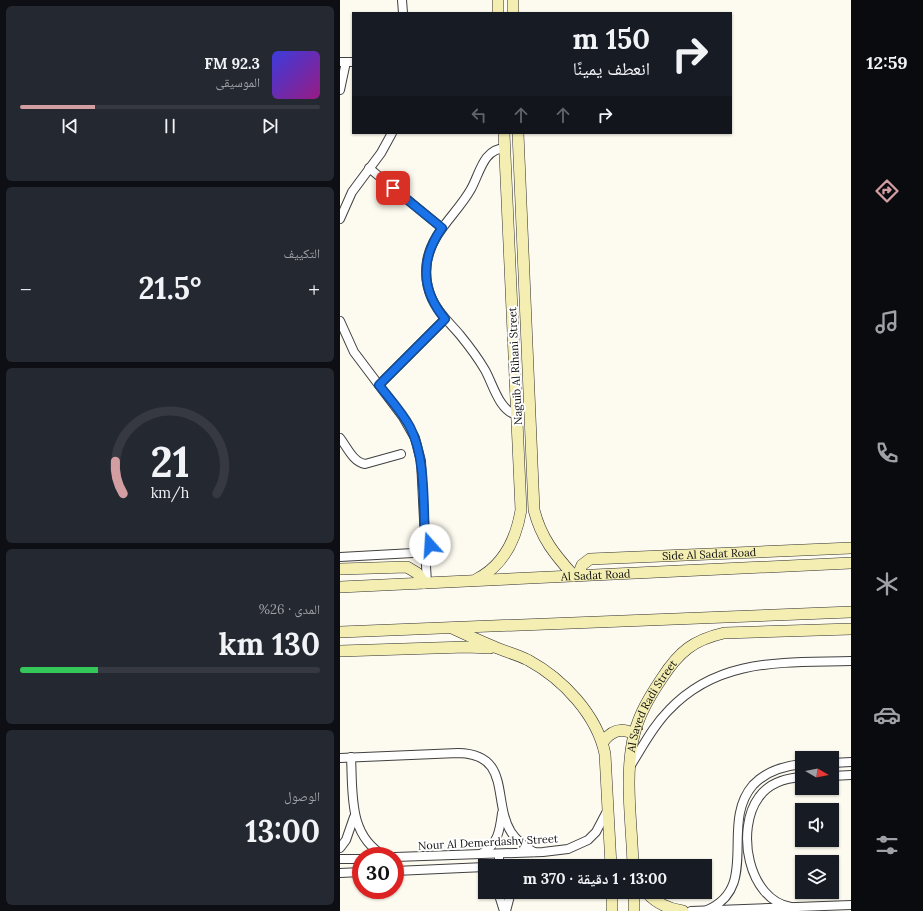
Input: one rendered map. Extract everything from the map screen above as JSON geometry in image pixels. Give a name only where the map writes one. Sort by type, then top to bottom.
[{"type":"street","points":[[402,0],[403,12]]},
{"type":"street","points":[[491,0],[498,8]]},
{"type":"street","points":[[513,0],[513,12]]},
{"type":"street","points":[[340,90],[346,62]]},
{"type":"street","points":[[340,219],[352,192],[381,153],[391,134]]},
{"type":"street","name":"Naguib Al Rihani Street","points":[[473,581],[488,573],[501,560],[511,546],[518,529],[522,510],[504,134]]},
{"type":"street","name":"Naguib Al Rihani Street","points":[[518,134],[534,510],[543,537],[551,550],[576,575]]},
{"type":"street","points":[[505,148],[498,148],[487,155],[471,190],[453,216],[442,228],[430,250],[426,274],[432,299],[445,319],[460,335],[480,363],[503,406],[509,412],[517,415]]},
{"type":"street","points":[[369,168],[442,228]]},
{"type":"street","points":[[506,183],[520,182]]},
{"type":"street","points":[[379,385],[445,319]]},
{"type":"street","points":[[340,321],[354,352],[404,417],[412,432],[418,449],[425,539],[420,543],[424,549],[425,583]]},
{"type":"street","points":[[340,438],[355,459],[361,463],[365,464],[401,454]]},
{"type":"street","points":[[522,510],[534,510]]},
{"type":"street","name":"Side Al Sadat Road","points":[[576,575],[582,565],[590,559],[851,548]]},
{"type":"street","points":[[340,557],[413,553],[424,549]]},
{"type":"street","name":"Al Sadat Road","points":[[340,587],[851,563]]},
{"type":"street","points":[[340,569],[407,567],[417,573],[425,583]]},
{"type":"street","points":[[340,632],[851,612]]},
{"type":"street","points":[[780,632],[814,614]]},
{"type":"street","points":[[449,627],[530,661],[563,686],[579,703],[603,742],[607,766],[611,859]]},
{"type":"street","points":[[780,632],[851,629]]},
{"type":"street","name":"Al Sayed Radi Street","points":[[633,859],[630,768],[634,734],[652,692],[671,664],[694,643],[707,637],[724,633],[780,632]]},
{"type":"street","points":[[340,651],[466,647],[499,649]]},
{"type":"street","points":[[630,768],[648,737],[668,710],[694,688],[708,680],[728,672],[755,665],[851,661]]},
{"type":"street","points":[[603,742],[612,732],[617,730],[629,731],[634,734]]},
{"type":"street","points":[[340,758],[458,753],[475,755],[489,764],[494,770],[499,782],[502,810],[511,832],[521,844],[534,852]]},
{"type":"street","points":[[340,848],[351,828],[354,815],[351,757]]},
{"type":"street","points":[[839,763],[851,762]]},
{"type":"street","points":[[707,910],[718,906],[726,897],[736,875],[739,813],[748,790],[767,773],[778,768],[795,765]]},
{"type":"street","points":[[839,776],[851,775]]},
{"type":"street","points":[[791,907],[780,905],[770,899],[756,880],[749,856],[748,831],[753,806],[766,789],[785,779],[795,778]]},
{"type":"street","name":"Nour Al Demerdashy Street","points":[[404,858],[543,852],[568,849],[588,840],[602,823],[609,806]]},
{"type":"street","points":[[480,854],[492,846],[496,840],[502,810]]},
{"type":"street","points":[[354,815],[362,836],[372,847]]},
{"type":"street","points":[[540,859],[543,852]]},
{"type":"street","points":[[499,854],[499,859]]},
{"type":"street","points":[[340,859],[352,859]]},
{"type":"street","points":[[404,871],[478,868]]},
{"type":"street","points":[[340,873],[352,872]]},
{"type":"street","points":[[501,899],[505,911]]},
{"type":"street","points":[[505,911],[509,899]]},
{"type":"street","points":[[634,899],[634,911]]},
{"type":"street","points":[[654,899],[660,904],[673,910],[683,911]]},
{"type":"street","points":[[692,911],[851,905]]},
{"type":"route","points":[[393,188],[442,228],[435,238],[430,250],[426,274],[432,299],[445,319],[379,385],[404,417],[415,438],[421,461],[425,539],[429,540],[430,545]]}]
